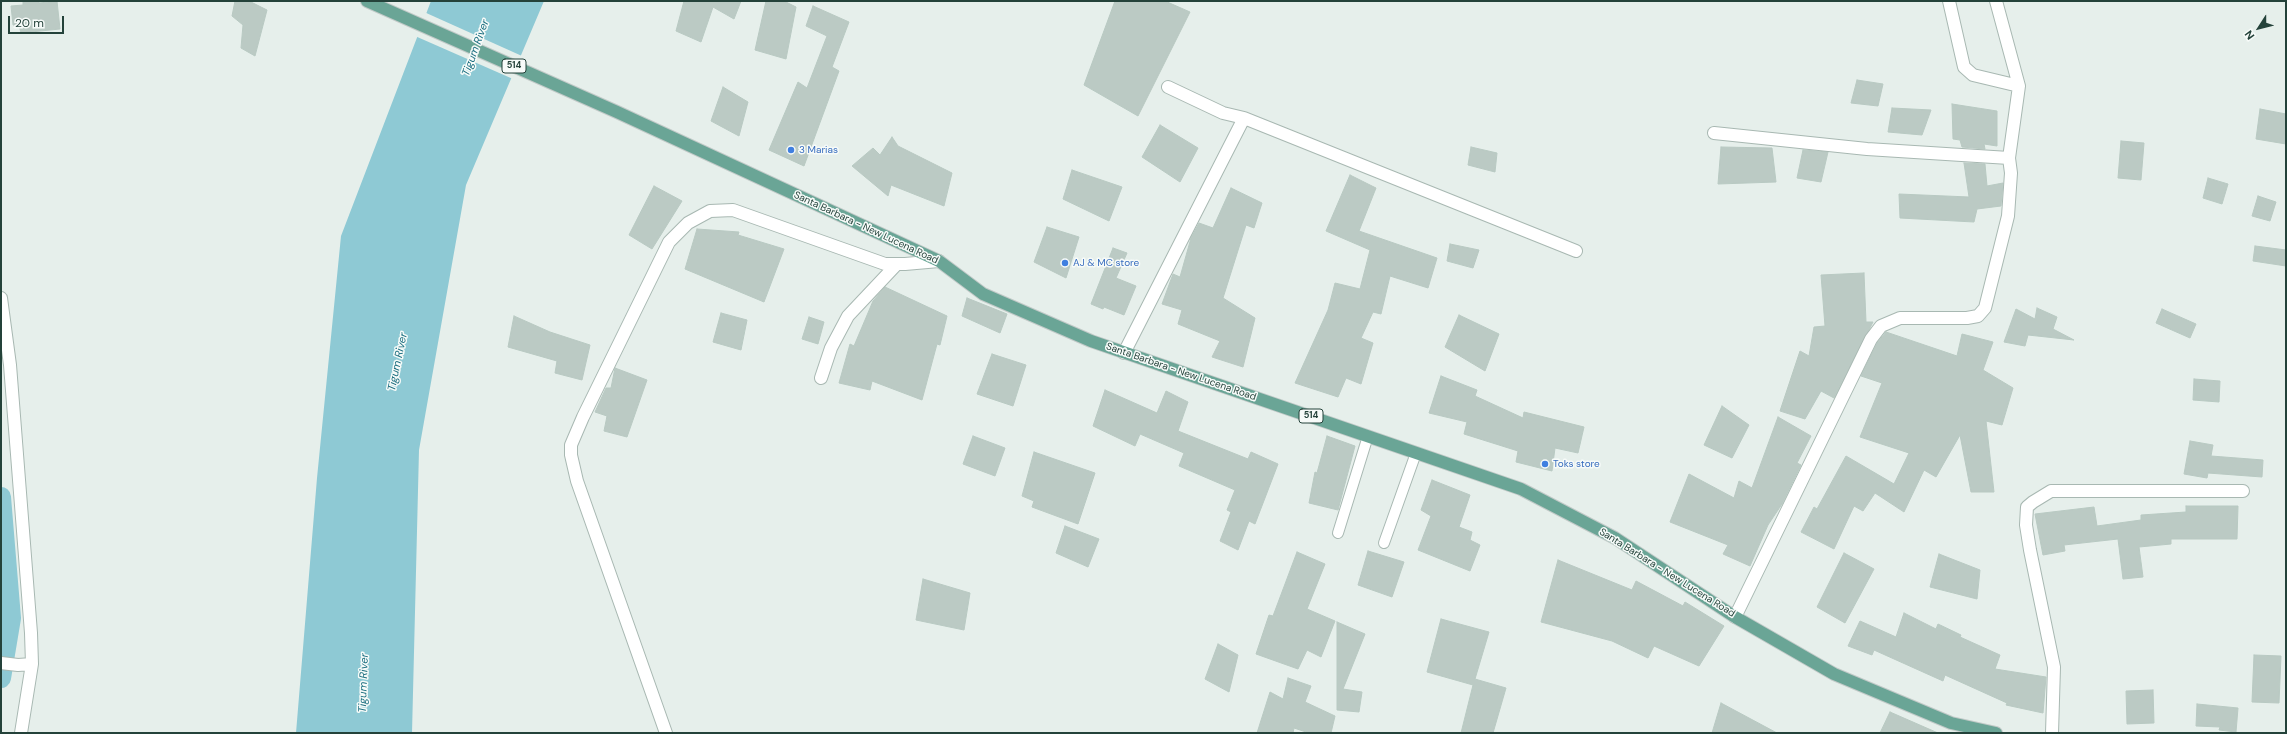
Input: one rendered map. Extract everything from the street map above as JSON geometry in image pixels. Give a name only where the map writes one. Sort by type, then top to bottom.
[{"type":"main road","name":"Santa Barbara - New Lucena Road","points":[[367,1],[617,112],[939,261],[983,294],[1091,341],[1521,489],[1615,538],[1735,617],[1834,674],[1951,723],[1996,733]]},
{"type":"street","points":[[1949,1],[1964,66],[1973,75],[2019,86]]},
{"type":"street","points":[[1735,617],[1855,370],[1871,339],[1881,326],[1900,318],[1967,318],[1978,316],[1985,308],[2008,216],[2011,173],[2009,158],[2019,86],[1996,1]]},
{"type":"street","points":[[1168,87],[1223,113],[1244,118],[1576,251]]},
{"type":"street","points":[[1124,353],[1244,118]]},
{"type":"street","points":[[1714,133],[1867,149],[2009,158]]},
{"type":"street","points":[[666,733],[577,481],[571,455],[571,445],[644,289],[669,242],[688,223],[710,211],[733,210],[885,264],[939,261]]},
{"type":"street","points":[[821,378],[831,348],[848,316],[897,264]]},
{"type":"street","points":[[1,298],[10,372],[31,633],[32,664],[21,733]]},
{"type":"street","points":[[2052,733],[2054,667],[2030,550],[2026,525],[2027,507],[2051,491],[2243,491]]},
{"type":"street","points":[[1,663],[18,665],[32,664]]},
{"type":"lane","points":[[1338,533],[1368,436]]},
{"type":"lane","points":[[1384,543],[1416,453]]},
{"type":"water","name":"Tigum River","points":[[431,1],[544,1],[466,185],[419,450],[412,733],[296,733],[317,478],[341,236]]},
{"type":"pier","points":[[424,12],[522,56],[513,79],[415,36]]},
{"type":"building","points":[[23,1],[39,1],[39,3],[57,1],[60,29],[21,33],[19,25],[13,25],[11,6],[23,5]]},
{"type":"building","points":[[235,1],[249,1],[267,10],[255,56],[241,48],[243,25],[232,16]]},
{"type":"building","points":[[684,1],[741,1],[734,19],[713,7],[701,42],[676,31]]},
{"type":"building","points":[[766,1],[784,1],[796,7],[786,59],[755,50]]},
{"type":"building","points":[[1115,1],[1165,1],[1190,12],[1138,116],[1084,85]]},
{"type":"building","points":[[813,6],[849,22],[832,67],[839,71],[804,166],[769,150],[798,82],[807,88],[827,36],[806,26]]},
{"type":"building","points":[[1857,80],[1883,84],[1878,106],[1851,103]]},
{"type":"building","points":[[723,87],[748,102],[739,136],[711,121]]},
{"type":"building","points":[[1952,104],[1997,111],[1997,146],[1984,144],[1985,149],[1962,147],[1960,140],[1953,139]]},
{"type":"building","points":[[1892,108],[1931,110],[1922,135],[1888,132]]},
{"type":"building","points":[[2260,109],[2286,114],[2286,144],[2256,139]]},
{"type":"building","points":[[1160,125],[1198,148],[1180,182],[1142,157]]},
{"type":"building","points":[[892,137],[898,146],[952,173],[944,206],[891,185],[888,196],[852,166],[873,148],[880,155]]},
{"type":"building","points":[[2121,141],[2144,143],[2141,180],[2118,178]]},
{"type":"building","points":[[1471,147],[1497,153],[1495,172],[1468,165]]},
{"type":"building","points":[[1721,147],[1772,148],[1776,182],[1718,184]]},
{"type":"building","points":[[1803,150],[1828,152],[1821,182],[1797,178]]},
{"type":"building","points":[[1964,163],[1985,164],[1987,186],[2003,183],[2001,206],[1977,209],[1974,222],[1900,218],[1899,194],[1969,197]]},
{"type":"building","points":[[1072,170],[1122,187],[1109,221],[1063,199]]},
{"type":"building","points":[[1350,175],[1376,188],[1359,231],[1437,258],[1428,288],[1390,276],[1381,314],[1373,312],[1361,338],[1373,343],[1361,384],[1346,378],[1338,397],[1295,383],[1328,310],[1335,283],[1360,289],[1370,250],[1326,231]]},
{"type":"building","points":[[2208,178],[2228,184],[2222,204],[2203,198]]},
{"type":"building","points":[[654,186],[682,201],[652,249],[629,235]]},
{"type":"building","points":[[1231,188],[1262,203],[1254,228],[1246,225],[1223,298],[1255,318],[1243,367],[1212,357],[1220,341],[1178,324],[1182,310],[1162,304],[1173,274],[1180,277],[1191,238],[1199,223],[1213,228]]},
{"type":"building","points":[[2258,196],[2276,202],[2270,221],[2252,216]]},
{"type":"building","points":[[1047,227],[1079,237],[1066,278],[1034,262]]},
{"type":"building","points":[[697,229],[739,232],[738,235],[784,249],[764,302],[685,269]]},
{"type":"building","points":[[1450,244],[1479,250],[1473,268],[1447,261]]},
{"type":"building","points":[[2255,246],[2286,250],[2286,266],[2253,261]]},
{"type":"building","points":[[1113,248],[1127,253],[1116,278],[1136,286],[1124,315],[1104,307],[1103,309],[1091,304]]},
{"type":"building","points":[[1864,273],[1866,322],[1873,322],[1834,398],[1821,391],[1805,419],[1780,411],[1800,351],[1809,356],[1814,327],[1825,326],[1821,275]]},
{"type":"building","points":[[885,287],[947,316],[940,345],[937,344],[922,400],[872,381],[870,390],[839,383],[850,344],[854,346],[873,301]]},
{"type":"building","points":[[967,298],[1007,314],[1000,333],[962,316]]},
{"type":"building","points":[[2037,308],[2057,317],[2053,329],[2074,340],[2028,335],[2025,346],[2004,342],[2016,309],[2035,319]]},
{"type":"building","points":[[2162,309],[2196,324],[2190,338],[2156,323]]},
{"type":"building","points":[[721,313],[747,320],[741,350],[713,342]]},
{"type":"building","points":[[1459,315],[1499,334],[1485,371],[1445,347]]},
{"type":"building","points":[[514,316],[550,332],[590,345],[582,380],[555,373],[557,361],[508,347]]},
{"type":"building","points":[[809,317],[824,322],[818,344],[802,339]]},
{"type":"building","points":[[1886,332],[1957,356],[1962,334],[1993,342],[1983,370],[2013,388],[2002,425],[1986,421],[1994,492],[1971,492],[1960,435],[1936,477],[1924,470],[1904,512],[1875,493],[1863,511],[1854,506],[1834,549],[1801,532],[1814,507],[1817,509],[1846,456],[1894,484],[1909,453],[1860,437],[1882,383],[1861,376],[1877,343]]},
{"type":"building","points":[[992,354],[1026,365],[1013,406],[977,394]]},
{"type":"building","points":[[615,368],[647,380],[627,437],[604,431],[607,416],[595,412],[606,388],[611,388]]},
{"type":"building","points":[[1441,376],[1477,390],[1475,396],[1523,418],[1524,412],[1584,427],[1578,453],[1555,448],[1552,471],[1516,462],[1518,451],[1464,434],[1467,422],[1429,413]]},
{"type":"building","points":[[2194,379],[2220,381],[2219,402],[2193,400]]},
{"type":"building","points":[[1105,390],[1157,413],[1166,391],[1188,402],[1178,431],[1248,459],[1251,452],[1278,464],[1255,524],[1249,521],[1238,550],[1220,541],[1231,512],[1227,510],[1235,490],[1179,466],[1184,453],[1140,434],[1135,446],[1093,426]]},
{"type":"building","points":[[1722,406],[1749,425],[1732,458],[1704,445]]},
{"type":"building","points":[[1778,417],[1811,436],[1797,463],[1801,465],[1782,504],[1768,525],[1750,566],[1723,554],[1728,545],[1670,522],[1689,474],[1734,498],[1739,481],[1752,488]]},
{"type":"building","points":[[973,436],[1005,448],[995,476],[963,464]]},
{"type":"building","points":[[1327,436],[1355,446],[1338,510],[1309,503],[1315,472],[1317,473]]},
{"type":"building","points":[[2190,441],[2213,445],[2211,456],[2263,460],[2262,477],[2208,473],[2207,478],[2184,474]]},
{"type":"building","points":[[1034,452],[1095,473],[1078,524],[1032,507],[1034,501],[1022,496]]},
{"type":"building","points":[[1432,480],[1470,495],[1459,527],[1472,532],[1470,540],[1480,545],[1470,571],[1418,550],[1431,516],[1421,510]]},
{"type":"building","points":[[2186,506],[2238,506],[2237,539],[2171,539],[2171,544],[2139,547],[2143,577],[2123,579],[2118,539],[2064,545],[2065,551],[2043,555],[2035,514],[2094,507],[2097,526],[2141,520],[2141,515],[2186,512]]},
{"type":"building","points":[[1065,526],[1099,539],[1088,567],[1056,553]]},
{"type":"building","points":[[1368,551],[1404,562],[1392,597],[1358,585]]},
{"type":"building","points":[[1297,552],[1325,564],[1307,609],[1335,621],[1321,657],[1307,650],[1298,669],[1256,654],[1269,615],[1273,616]]},
{"type":"building","points":[[1844,553],[1874,569],[1845,623],[1817,607]]},
{"type":"building","points":[[1939,554],[1980,570],[1977,599],[1930,587]]},
{"type":"building","points":[[1558,560],[1632,590],[1636,581],[1683,606],[1685,602],[1724,626],[1699,666],[1654,646],[1648,658],[1612,641],[1541,622]]},
{"type":"building","points":[[923,579],[970,593],[964,630],[916,620]]},
{"type":"building","points":[[1904,613],[1936,629],[1938,624],[1961,635],[1960,637],[2000,655],[1995,669],[2046,677],[2043,713],[2006,705],[2007,703],[1945,675],[1943,681],[1874,650],[1872,655],[1848,646],[1860,621],[1896,637]]},
{"type":"building","points":[[1441,619],[1489,632],[1475,679],[1506,688],[1493,733],[1461,733],[1473,685],[1427,672]]},
{"type":"building","points":[[1337,622],[1365,634],[1343,689],[1362,692],[1359,712],[1337,710]]},
{"type":"building","points":[[1218,644],[1238,655],[1229,692],[1205,679]]},
{"type":"building","points":[[2254,655],[2281,656],[2279,703],[2252,702]]},
{"type":"building","points":[[1288,678],[1311,686],[1305,702],[1335,716],[1331,733],[1309,733],[1294,728],[1293,733],[1257,733],[1270,692],[1283,699]]},
{"type":"building","points":[[2153,690],[2154,723],[2127,724],[2126,691]]},
{"type":"building","points":[[1721,703],[1777,733],[1712,733]]},
{"type":"building","points":[[2197,704],[2238,708],[2236,732],[2219,730],[2220,727],[2196,726]]},
{"type":"building","points":[[1890,712],[1938,733],[1880,733]]},
{"type":"waterway","points":[[1,497],[11,618],[1,678]]},
{"type":"place","name":"3 Marias","points":[[791,150]]},
{"type":"place","name":"AJ & MC store","points":[[1065,263]]},
{"type":"place","name":"Toks store","points":[[1545,464]]}]
